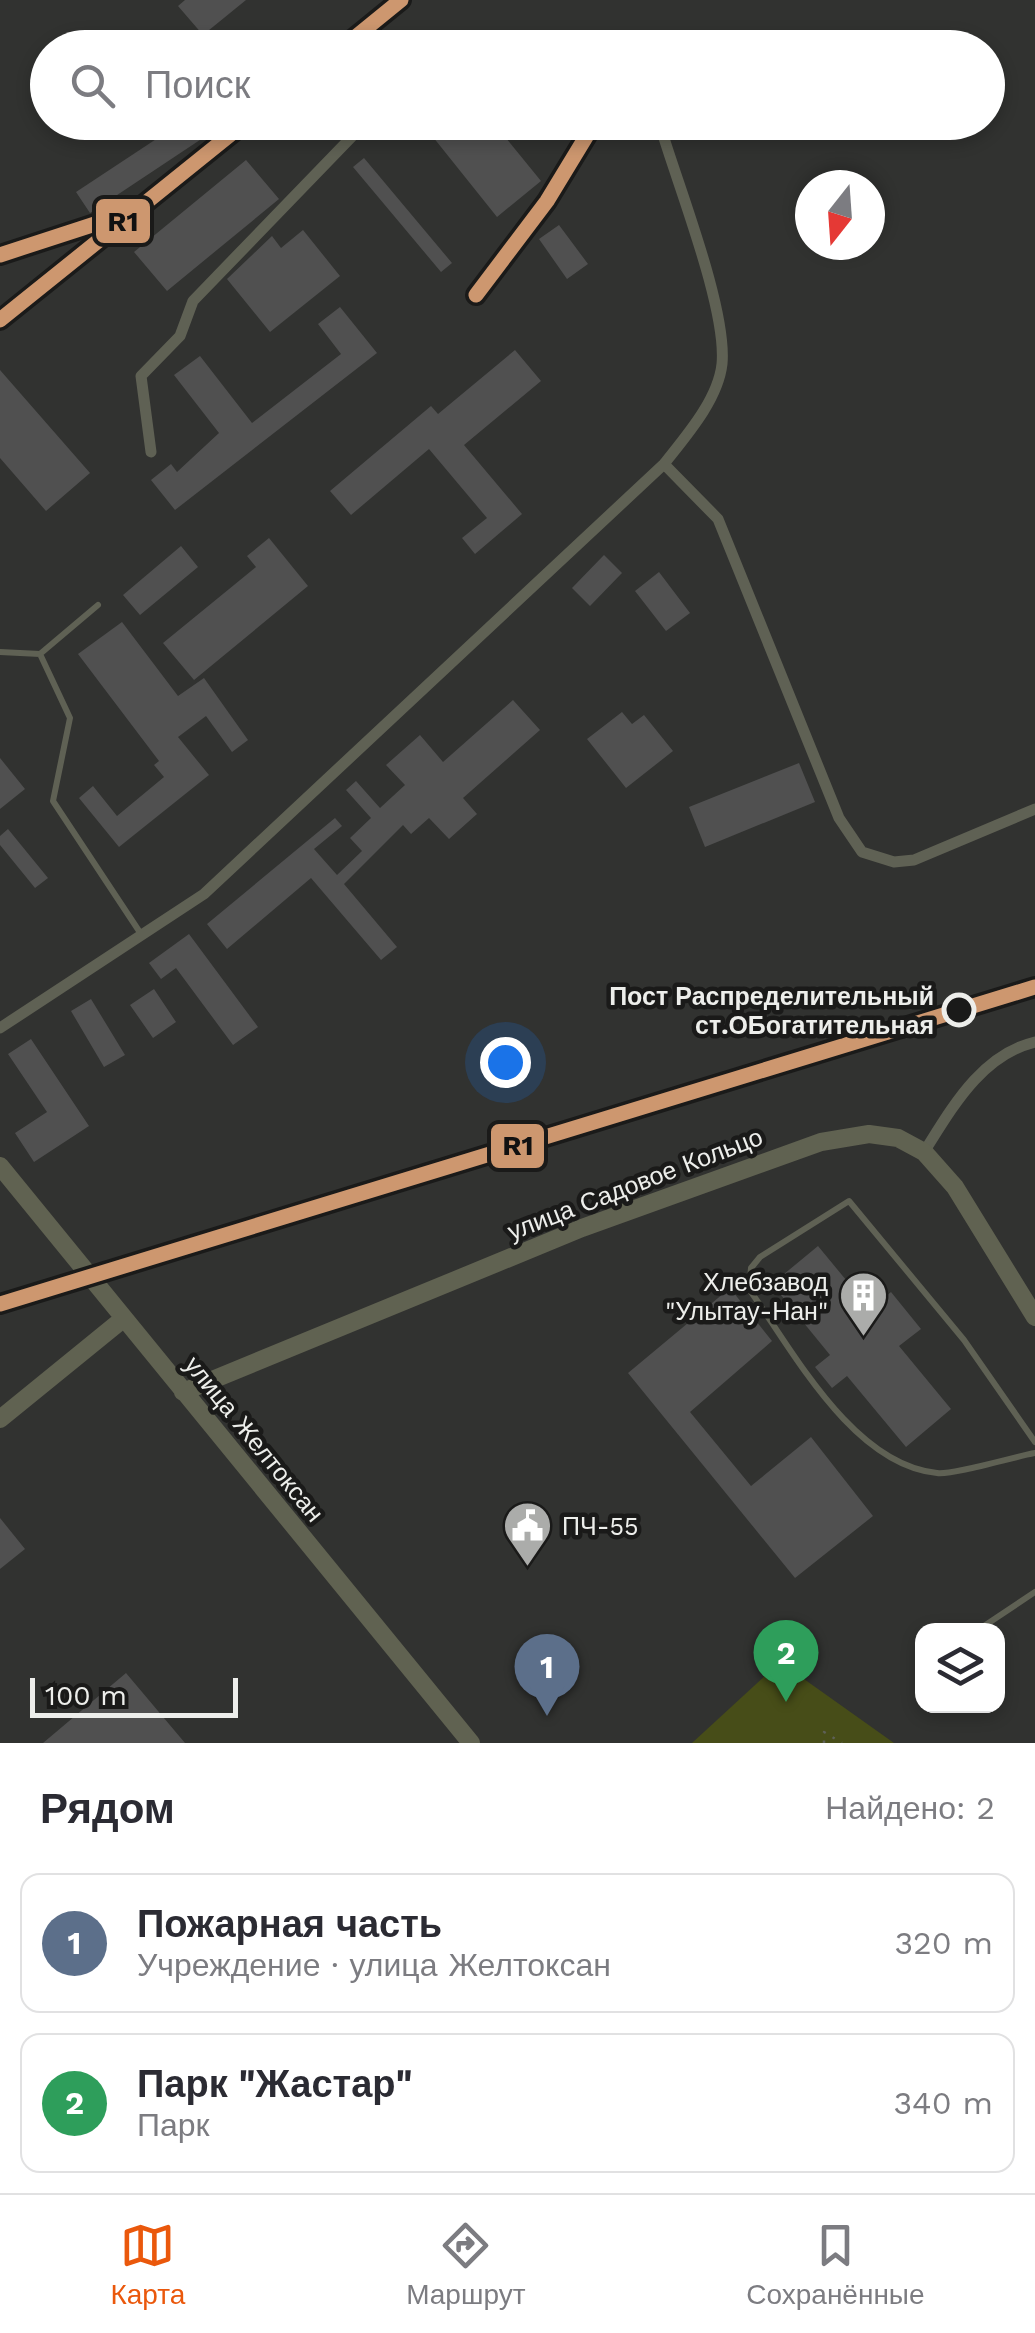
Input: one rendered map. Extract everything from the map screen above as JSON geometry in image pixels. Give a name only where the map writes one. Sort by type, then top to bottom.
[{"type":"street","points":[[151,452],[141,376],[180,336],[193,301],[349,140]]},
{"type":"street","points":[[0,1028],[204,894],[664,464],[698,421],[722,364],[713,295],[665,140]]},
{"type":"street","points":[[664,464],[718,519],[840,818],[862,852],[894,862],[914,860],[1035,808]]},
{"type":"street","points":[[924,1152],[966,1085],[1019,1045],[1035,1042]]},
{"type":"street","name":"улица Садовое Кольцо","points":[[184,1392],[582,1228],[821,1142],[868,1134],[898,1138],[924,1152],[955,1188],[1035,1317]]},
{"type":"street","name":"улица Желтоксан","points":[[0,1166],[471,1743]]},
{"type":"street","points":[[0,1419],[123,1319]]},
{"type":"lane","points":[[0,652],[40,654],[98,605]]},
{"type":"lane","points":[[40,654],[70,718],[53,801],[142,935]]},
{"type":"lane","points":[[1035,1442],[964,1340],[849,1201],[760,1257],[750,1268],[749,1289],[836,1411],[875,1448],[912,1467],[940,1474],[1035,1452]]},
{"type":"lane","points":[[988,1623],[1035,1592]]},
{"type":"path","points":[[824,1743],[824,1732],[842,1743]]},
{"type":"green space","points":[[780,1662],[894,1743],[692,1743]]},
{"type":"building","points":[[185,0],[246,0],[209,30],[199,30],[178,6]]},
{"type":"building","points":[[155,140],[200,140],[90,213],[76,192]]},
{"type":"building","points":[[435,140],[508,140],[541,181],[497,217]]},
{"type":"building","points":[[364,158],[452,263],[441,272],[353,167]]},
{"type":"building","points":[[246,160],[279,199],[167,291],[134,252]]},
{"type":"building","points":[[559,225],[588,264],[567,279],[539,239]]},
{"type":"building","points":[[303,230],[340,276],[270,332],[227,279],[272,236],[281,248]]},
{"type":"building","points":[[340,307],[377,353],[175,510],[151,480],[171,464],[177,472],[219,433],[174,375],[200,356],[252,423],[341,354],[318,324]]},
{"type":"building","points":[[515,350],[541,381],[464,445],[522,514],[475,554],[462,538],[487,518],[429,449],[351,515],[330,491],[431,406],[438,414]]},
{"type":"building","points":[[0,370],[90,473],[46,511],[0,458]]},
{"type":"building","points":[[269,538],[308,586],[194,680],[163,643],[256,567],[247,556]]},
{"type":"building","points":[[181,546],[198,567],[140,615],[123,595]]},
{"type":"building","points":[[604,555],[622,573],[590,606],[572,588]]},
{"type":"building","points":[[659,572],[690,613],[666,631],[635,591]]},
{"type":"building","points":[[122,622],[178,696],[204,678],[248,740],[232,752],[206,716],[178,737],[209,775],[119,847],[79,798],[93,786],[117,816],[164,777],[154,765],[159,761],[78,654]]},
{"type":"building","points":[[513,700],[540,730],[463,798],[477,814],[449,839],[429,818],[411,834],[403,825],[344,884],[397,947],[381,960],[311,878],[227,949],[207,924],[335,818],[342,826],[314,849],[337,875],[362,851],[350,838],[371,818],[346,790],[356,781],[380,808],[405,785],[386,765],[420,735],[443,762]]},
{"type":"building","points":[[622,712],[632,724],[644,715],[673,751],[626,788],[587,739]]},
{"type":"building","points":[[0,758],[25,789],[0,809]]},
{"type":"building","points":[[799,763],[815,802],[705,847],[689,807]]},
{"type":"building","points":[[8,829],[48,878],[35,888],[0,845],[0,836]]},
{"type":"building","points":[[189,934],[258,1027],[233,1045],[176,968],[161,979],[149,963]]},
{"type":"building","points":[[154,989],[176,1022],[153,1038],[130,1005]]},
{"type":"building","points":[[91,999],[125,1055],[104,1067],[71,1011]]},
{"type":"building","points":[[31,1039],[89,1126],[34,1162],[15,1133],[47,1112],[8,1054]]},
{"type":"building","name":"Хлебзавод \"Улытау-Нан\"","points":[[818,1246],[870,1309],[891,1292],[921,1329],[899,1346],[951,1409],[906,1447],[847,1376],[832,1388],[815,1367],[830,1355],[772,1284]]},
{"type":"building","points":[[730,1288],[772,1341],[690,1412],[751,1486],[811,1437],[873,1516],[795,1578],[628,1373]]},
{"type":"building","points":[[0,1518],[25,1549],[0,1569]]},
{"type":"building","points":[[126,1673],[185,1743],[43,1743]]},
{"type":"transit line","name":"R1","points":[[364,30],[401,0]]},
{"type":"transit line","name":"R1","points":[[0,320],[224,140]]},
{"type":"transit line","name":"R1","points":[[476,295],[547,201],[584,140]]},
{"type":"transit line","name":"R1","points":[[0,255],[95,224]]},
{"type":"transit line","name":"R1","points":[[0,1304],[1035,987]]},
{"type":"place","name":"Пост Распределительный ст.ОБогатительная","points":[[959,1010]]},
{"type":"place","name":"Хлебзавод \"Улытау-Нан\"","points":[[863,1338]]},
{"type":"place","name":"ПЧ-55","points":[[527,1568]]},
{"type":"place","name":"Парк \"Жастар\"","points":[[786,1702]]},
{"type":"place","name":"Пожарная часть","points":[[547,1716]]}]
